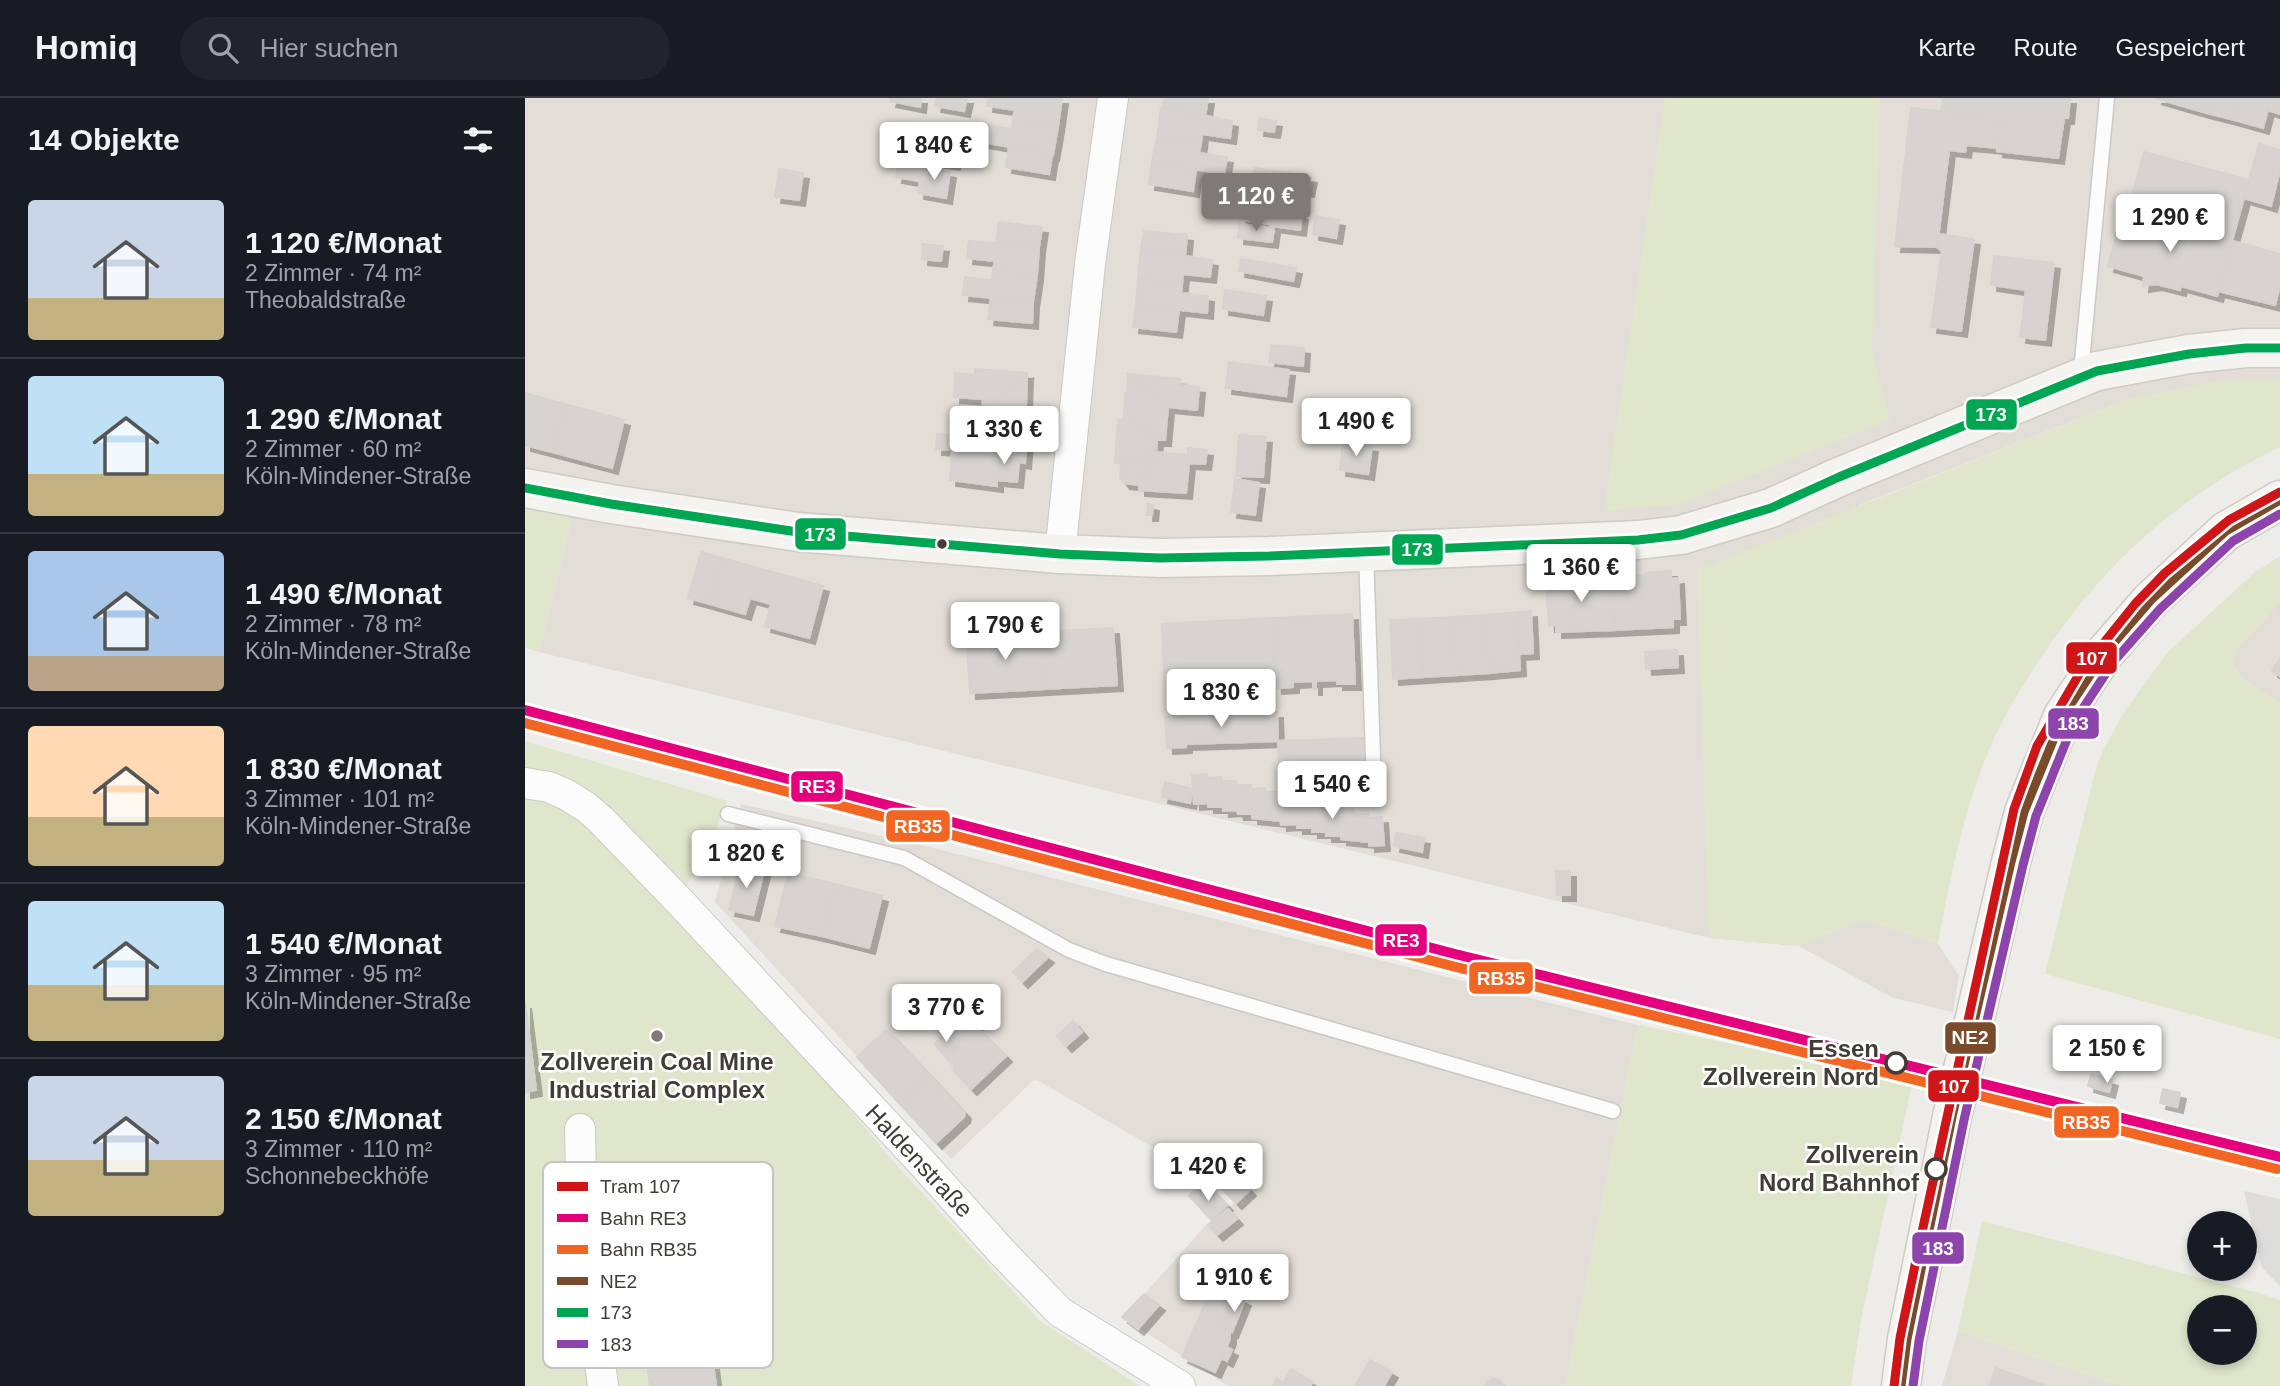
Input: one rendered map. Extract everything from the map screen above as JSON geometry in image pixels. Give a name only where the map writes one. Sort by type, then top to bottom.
[{"type":"street","points":[[1060,554],[1090,264],[1113,98]]},
{"type":"street","points":[[525,488],[785,530],[1060,554],[1160,558],[1638,540],[1681,535],[1771,508],[1839,477],[2080,377],[2113,366],[2189,354],[2246,348],[2280,348]]},
{"type":"street","points":[[1901,1386],[1907,1339],[1949,1129],[2008,875],[2024,812],[2063,716],[2104,654],[2151,600],[2226,531],[2280,500]]},
{"type":"street","name":"Haldenstraße","points":[[525,783],[549,787],[586,807],[683,905],[1060,1312],[1180,1386]]},
{"type":"street","points":[[580,1129],[581,1162]]},
{"type":"street","points":[[601,1368],[603,1386]]},
{"type":"lane","points":[[2080,377],[2107,98]]},
{"type":"lane","points":[[1366,552],[1374,786]]},
{"type":"lane","points":[[728,814],[905,858],[1069,950],[1106,964],[1613,1111]]},
{"type":"shaded area","points":[[525,98],[2280,98],[2280,381],[2274,379],[2129,399],[1859,505],[1856,510],[1870,921],[1938,944],[1959,976],[1953,1012],[1893,998],[1799,946],[1709,938],[539,652],[575,506],[525,482]]},
{"type":"shaded area","points":[[2280,603],[2280,703],[2244,680],[2233,665],[2235,651]]},
{"type":"shaded area","points":[[741,804],[929,847],[1638,1025],[1565,1386],[1228,1386],[1123,1318],[1206,1225],[1241,1198],[1035,1079],[951,1159],[715,902]]},
{"type":"shaded area","points":[[2244,1191],[2280,1199],[2280,1286],[2262,1268],[2257,1247],[2257,1211],[2249,1211]]},
{"type":"shaded area","points":[[1958,1331],[2121,1386],[1942,1386]]},
{"type":"green space","points":[[1665,98],[1880,98],[1872,352],[1890,420],[1681,504],[1604,511]]},
{"type":"green space","points":[[2214,381],[2280,381],[2280,447],[2244,466],[2178,509],[2120,560],[2068,620],[2018,693],[1995,736],[1975,787],[1956,853],[1938,944],[1864,920],[1799,946],[1709,938],[1697,570],[2129,399]]},
{"type":"green space","points":[[525,495],[575,506],[539,652],[525,648]]},
{"type":"green space","points":[[2280,556],[2280,603],[2236,651],[2233,665],[2244,680],[2280,703],[2280,1039],[2045,974],[2095,772],[2103,750],[2124,712],[2168,652],[2254,573]]},
{"type":"green space","name":"Zollverein Coal Mine Industrial Complex","points":[[525,741],[727,801],[713,838],[681,895],[684,912],[892,1160],[1040,1321],[1140,1386],[525,1386]]},
{"type":"green space","points":[[1638,1025],[1913,1080],[1861,1320],[1851,1386],[1565,1386]]},
{"type":"green space","points":[[1982,1221],[2187,1274],[2187,1281],[2213,1281],[2280,1300],[2280,1386],[2121,1386],[1958,1331]]},
{"type":"building","points":[[891,98],[921,98],[920,107],[890,101]]},
{"type":"building","points":[[937,98],[967,98],[964,111],[935,106]]},
{"type":"building","points":[[988,98],[1062,98],[1058,126],[1013,119],[1015,110],[987,106]]},
{"type":"building","points":[[1164,98],[1208,98],[1205,117],[1162,107]]},
{"type":"building","points":[[1943,98],[2070,98],[2058,158],[1997,151],[2001,122],[1974,118],[1975,115],[1941,111]]},
{"type":"building","points":[[2155,98],[2181,98],[2179,105]]},
{"type":"building","points":[[2181,98],[2211,98],[2207,113],[2179,105]]},
{"type":"building","points":[[2211,98],[2241,98],[2235,120],[2207,113]]},
{"type":"building","points":[[2241,98],[2271,98],[2263,128],[2235,120]]},
{"type":"building","points":[[2271,98],[2280,98],[2280,114],[2268,110]]},
{"type":"building","points":[[1161,107],[1232,121],[1230,138],[1202,134],[1201,143],[1157,137]]},
{"type":"building","points":[[1911,108],[1975,115],[1974,118],[2001,122],[1998,148],[1966,145],[1965,152],[1949,150],[1937,247],[1895,246]]},
{"type":"building","points":[[1259,118],[1276,121],[1274,132],[1258,130]]},
{"type":"building","points":[[1013,119],[1058,126],[1053,155],[982,142],[985,125],[1012,129]]},
{"type":"building","points":[[932,125],[960,130],[957,148],[929,144]]},
{"type":"building","points":[[1157,137],[1201,143],[1199,153],[1227,157],[1224,174],[1152,162]]},
{"type":"building","points":[[2259,144],[2280,150],[2280,170],[2271,206],[2244,198]]},
{"type":"building","points":[[925,146],[957,150],[954,164],[923,160]]},
{"type":"building","points":[[1009,146],[1052,155],[1049,174],[1006,167]]},
{"type":"building","points":[[2144,152],[2249,180],[2232,241],[2196,231],[2197,227],[2160,217],[2159,221],[2128,212]]},
{"type":"building","points":[[1152,162],[1196,170],[1193,191],[1149,184]]},
{"type":"building","points":[[899,163],[922,167],[919,181],[896,177]]},
{"type":"building","points":[[922,167],[950,172],[946,198],[918,193]]},
{"type":"building","points":[[1255,168],[1283,172],[1280,186],[1253,181]]},
{"type":"building","points":[[779,169],[803,173],[799,200],[775,197]]},
{"type":"building","points":[[1283,172],[1311,177],[1308,191],[1280,186]]},
{"type":"building","points":[[1242,205],[1271,209],[1269,224],[1240,220]]},
{"type":"building","points":[[1272,211],[1302,214],[1300,230],[1270,226]]},
{"type":"building","points":[[2123,211],[2159,221],[2160,217],[2197,227],[2196,231],[2232,241],[2217,296],[2181,286],[2180,290],[2156,284],[2143,286],[2144,276],[2108,266]]},
{"type":"building","points":[[1316,216],[1339,220],[1336,238],[1313,234]]},
{"type":"building","points":[[999,222],[1042,227],[1039,247],[996,244]]},
{"type":"building","points":[[1239,224],[1274,228],[1272,242],[1238,238]]},
{"type":"building","points":[[1144,231],[1187,235],[1185,257],[1141,249]]},
{"type":"building","points":[[1938,234],[1974,239],[1961,331],[1931,327],[1942,251],[1937,247]]},
{"type":"building","points":[[969,241],[1039,247],[1037,275],[993,270],[995,261],[967,258]]},
{"type":"building","points":[[2232,241],[2280,254],[2280,285],[2275,305],[2218,291]]},
{"type":"building","points":[[923,244],[943,246],[941,261],[922,259]]},
{"type":"building","points":[[1141,249],[1212,260],[1210,277],[1183,274],[1182,284],[1138,278]]},
{"type":"building","points":[[1994,256],[2054,263],[2045,340],[2020,337],[2026,290],[1991,285]]},
{"type":"building","points":[[1241,259],[1296,268],[1293,281],[1239,271]]},
{"type":"building","points":[[993,270],[1037,275],[1033,302],[963,295],[965,277],[992,280]]},
{"type":"building","points":[[1138,278],[1182,284],[1181,293],[1208,296],[1207,313],[1136,305]]},
{"type":"building","points":[[1225,290],[1266,296],[1263,315],[1223,309]]},
{"type":"building","points":[[991,297],[1033,302],[1032,323],[988,319]]},
{"type":"building","points":[[1136,305],[1179,310],[1176,332],[1133,327]]},
{"type":"building","points":[[1271,345],[1304,348],[1303,366],[1269,362]]},
{"type":"building","points":[[1229,362],[1289,370],[1286,396],[1226,388]]},
{"type":"building","points":[[975,369],[1027,373],[981,416],[983,399],[954,397],[955,373],[975,375]]},
{"type":"building","points":[[1027,373],[1022,427],[981,416]]},
{"type":"building","points":[[1128,374],[1168,407],[1165,440],[1124,420]]},
{"type":"building","points":[[1128,374],[1180,379],[1179,385],[1199,387],[1197,410],[1168,407]]},
{"type":"building","points":[[525,393],[565,404],[552,452],[525,445]]},
{"type":"building","points":[[565,404],[624,420],[612,468],[552,452]]},
{"type":"building","points":[[981,416],[1028,428],[1025,463],[987,445],[988,433],[980,432]]},
{"type":"building","points":[[1118,420],[1124,420],[1165,440],[1157,440],[1156,452],[1115,463]]},
{"type":"building","points":[[937,434],[956,436],[955,442],[987,445],[997,486],[950,480],[952,450],[936,449]]},
{"type":"building","points":[[1239,435],[1266,437],[1263,477],[1236,476]]},
{"type":"building","points":[[1343,442],[1372,446],[1368,474],[1340,470]]},
{"type":"building","points":[[987,445],[1019,462],[1017,482],[997,480]]},
{"type":"building","points":[[1188,448],[1207,450],[1205,464],[1189,463],[1186,493],[1139,490],[1156,452],[1188,455]]},
{"type":"building","points":[[1156,452],[1139,485],[1124,483],[1120,478],[1121,463]]},
{"type":"building","points":[[1235,479],[1259,483],[1255,515],[1231,512]]},
{"type":"building","points":[[1148,504],[1153,505],[1152,515],[1147,515]]},
{"type":"building","points":[[701,552],[722,558],[710,604],[688,598]]},
{"type":"building","points":[[722,558],[823,586],[809,638],[765,626],[771,604],[750,598],[745,614],[710,604]]},
{"type":"building","points":[[1671,571],[1671,579],[1678,578],[1680,619],[1673,619],[1673,627],[1615,630],[1612,577]]},
{"type":"building","points":[[1579,576],[1579,579],[1612,577],[1615,630],[1556,632],[1556,625],[1549,626],[1546,585],[1554,585],[1553,577]]},
{"type":"building","points":[[1531,611],[1533,653],[1519,654],[1517,612]]},
{"type":"building","points":[[1517,612],[1520,670],[1489,673],[1486,615]]},
{"type":"building","points":[[1352,614],[1355,684],[1337,684],[1337,680],[1316,681],[1316,689],[1313,689],[1313,681],[1293,682],[1293,687],[1276,688],[1273,618]]},
{"type":"building","points":[[1486,615],[1489,673],[1457,675],[1453,617]]},
{"type":"building","points":[[1453,617],[1457,675],[1423,677],[1419,619]]},
{"type":"building","points":[[1273,618],[1275,669],[1253,670],[1254,675],[1186,678],[1186,672],[1164,673],[1162,624]]},
{"type":"building","points":[[1419,619],[1423,677],[1393,679],[1390,620]]},
{"type":"building","points":[[1113,628],[1117,685],[1044,689],[1041,632]]},
{"type":"building","points":[[1041,632],[1044,689],[970,693],[966,635]]},
{"type":"building","points":[[1677,650],[1678,667],[1646,669],[1645,652]]},
{"type":"building","points":[[2280,659],[2280,676],[2272,671]]},
{"type":"building","points":[[1277,712],[1278,741],[1186,744],[1186,747],[1167,748],[1165,717]]},
{"type":"building","points":[[1364,738],[1366,766],[1279,769],[1278,741]]},
{"type":"building","points":[[1207,774],[1207,778],[1221,777],[1222,781],[1236,781],[1236,785],[1251,785],[1251,789],[1265,788],[1265,792],[1280,792],[1281,821],[1252,818],[1252,814],[1238,814],[1237,810],[1223,811],[1223,807],[1208,807],[1208,803],[1194,804],[1192,775]]},
{"type":"building","points":[[1165,782],[1193,789],[1190,803],[1162,797]]},
{"type":"building","points":[[1280,797],[1295,797],[1295,801],[1310,800],[1310,804],[1324,803],[1325,807],[1339,806],[1340,810],[1354,809],[1354,814],[1368,814],[1368,818],[1382,817],[1384,845],[1369,846],[1369,842],[1326,836],[1326,832],[1312,832],[1312,828],[1297,828],[1297,824],[1281,825]]},
{"type":"building","points":[[1396,833],[1424,838],[1422,852],[1394,846]]},
{"type":"building","points":[[740,865],[764,871],[753,915],[729,910]]},
{"type":"building","points":[[1556,871],[1570,871],[1570,895],[1557,895]]},
{"type":"building","points":[[788,873],[835,884],[822,936],[775,926]]},
{"type":"building","points":[[835,884],[882,896],[869,948],[822,936]]},
{"type":"building","points":[[1037,949],[1048,957],[1022,982],[1013,972]]},
{"type":"building","points":[[525,1002],[536,1090],[525,1092]]},
{"type":"building","points":[[975,1006],[984,1017],[958,1044],[947,1032]]},
{"type":"building","points":[[1073,1021],[1082,1032],[1066,1046],[1057,1036]]},
{"type":"building","points":[[977,1027],[1006,1056],[971,1089],[953,1070],[955,1068],[945,1056]]},
{"type":"building","points":[[885,1031],[930,1075],[900,1104],[857,1057]]},
{"type":"building","points":[[947,1032],[958,1044],[945,1056],[934,1044]]},
{"type":"building","points":[[2091,1074],[2105,1078],[2102,1090],[2088,1086]]},
{"type":"building","points":[[930,1075],[965,1113],[936,1143],[900,1104]]},
{"type":"building","points":[[2105,1078],[2112,1080],[2109,1092],[2102,1090]]},
{"type":"building","points":[[2163,1089],[2180,1093],[2177,1107],[2160,1103]]},
{"type":"building","points":[[1229,1169],[1250,1190],[1236,1203],[1215,1182]]},
{"type":"building","points":[[1198,1186],[1209,1198],[1215,1192],[1227,1205],[1212,1220],[1189,1196]]},
{"type":"building","points":[[1228,1209],[1237,1219],[1217,1235],[1208,1225]]},
{"type":"building","points":[[1216,1276],[1240,1287],[1233,1303],[1210,1292]]},
{"type":"building","points":[[1210,1292],[1233,1303],[1222,1327],[1230,1330],[1230,1339],[1215,1372],[1182,1357]]},
{"type":"building","points":[[1144,1294],[1159,1305],[1138,1329],[1122,1317]]},
{"type":"building","points":[[1236,1296],[1245,1300],[1232,1332],[1222,1327]]},
{"type":"building","points":[[1226,1347],[1232,1350],[1227,1361],[1221,1358]]},
{"type":"building","points":[[1370,1360],[1392,1372],[1384,1386],[1355,1386]]},
{"type":"building","points":[[648,1368],[714,1368],[716,1386],[650,1386]]},
{"type":"building","points":[[1996,1368],[2044,1385],[2044,1386],[1989,1386]]},
{"type":"building","points":[[1291,1369],[1313,1382],[1310,1386],[1289,1386],[1283,1383]]},
{"type":"building","points":[[1277,1378],[1280,1381],[1289,1386],[1273,1386]]},
{"type":"building","points":[[1492,1379],[1499,1380],[1504,1386],[1486,1386]]},
{"type":"tram line","name":"107","points":[[1894,1386],[1900,1338],[1919,1246],[2014,809],[2037,746],[2081,671],[2135,604],[2165,573],[2229,520],[2280,492]]},
{"type":"rail line","name":"RE3","points":[[525,710],[1455,954],[2280,1157]]},
{"type":"rail line","name":"RB35","points":[[525,723],[1452,966],[2277,1169]]},
{"type":"transit line","name":"173","points":[[525,488],[611,504],[798,532],[1060,554],[1160,558],[1269,556],[1638,540],[1681,535],[1771,508],[1839,477],[2097,371],[2189,354],[2246,348],[2280,348]]},
{"type":"transit line","name":"NE2","points":[[1901,1386],[1907,1339],[1952,1117],[2011,862],[2024,812],[2063,716],[2104,654],[2151,600],[2226,531],[2280,500]]},
{"type":"transit line","name":"183","points":[[1913,1386],[1919,1341],[1964,1120],[2023,865],[2036,816],[2074,722],[2114,661],[2160,609],[2233,541],[2280,514]]},
{"type":"place","name":"Zollverein Coal Mine Industrial Complex","points":[[657,1036]]},
{"type":"place","name":"Essen Zollverein Nord","points":[[1896,1063]]},
{"type":"place","name":"Zollverein Nord Bahnhof","points":[[1936,1169]]}]
